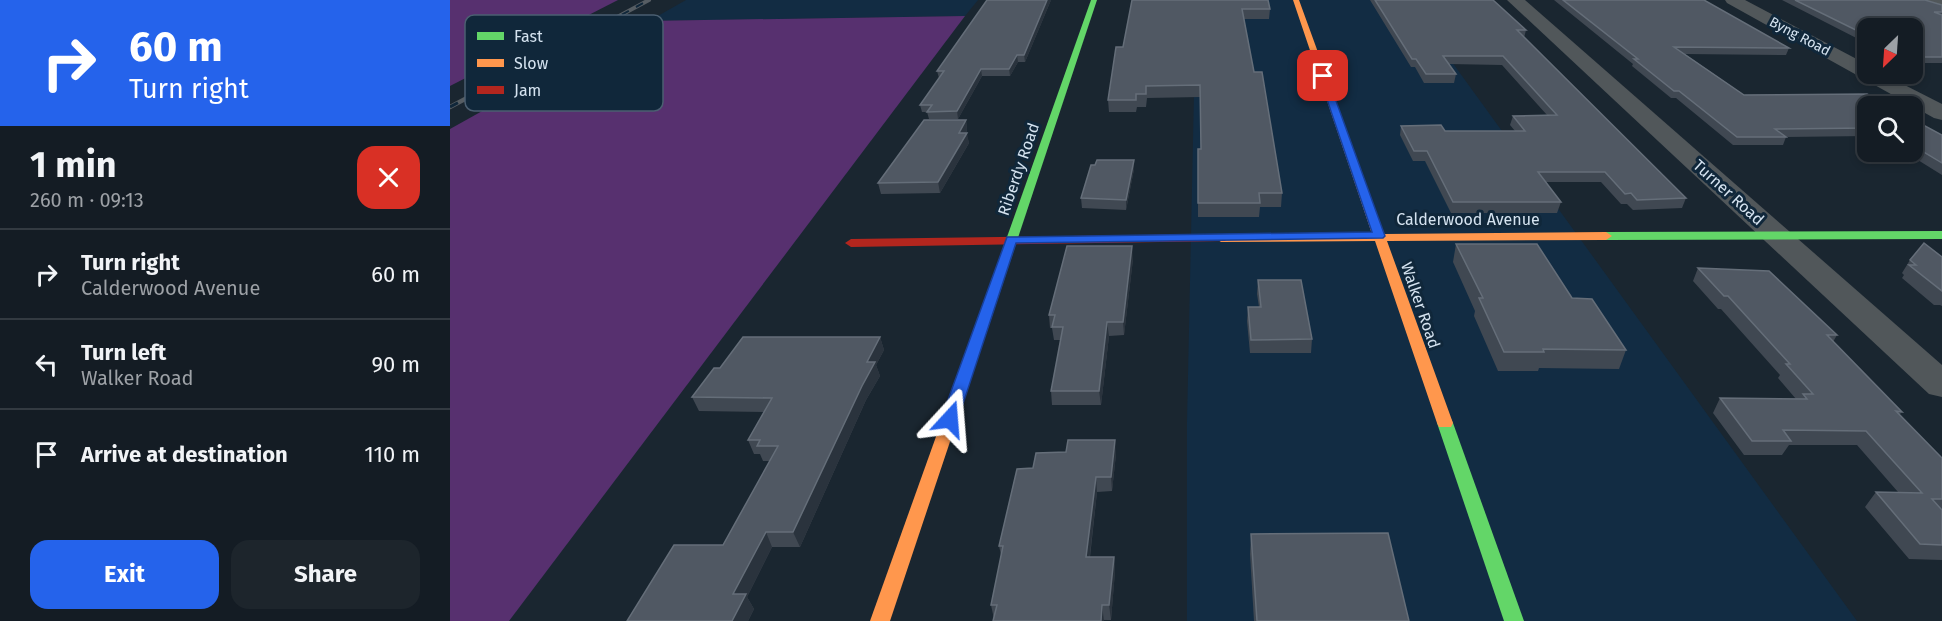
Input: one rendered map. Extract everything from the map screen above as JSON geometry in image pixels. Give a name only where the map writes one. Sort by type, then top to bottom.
[{"type":"street","name":"Riberdy Road","points":[[880,621],[1094,0]]},
{"type":"street","name":"Walker Road","points":[[1296,0],[1514,621]]},
{"type":"street","name":"Turner Road","points":[[1515,0],[1942,385]]},
{"type":"street","name":"Byng Road","points":[[1733,0],[1857,67]]},
{"type":"street","points":[[1929,0],[1942,5]]},
{"type":"street","name":"Byng Road","points":[[1888,84],[1942,113]]},
{"type":"street","name":"Calderwood Avenue","points":[[851,243],[1379,236],[1942,235]]},
{"type":"shaded area","points":[[450,0],[618,0],[589,15],[465,15],[465,78],[450,86]]},
{"type":"shaded area","points":[[686,0],[978,0],[965,16],[663,21],[663,15],[660,15]]},
{"type":"shaded area","points":[[1196,0],[1407,0],[1857,621],[1187,621],[1187,423]]},
{"type":"shaded area","points":[[965,16],[509,621],[450,621],[450,129],[482,111],[663,111],[663,21]]},
{"type":"building","points":[[987,0],[1047,0],[1024,55],[1017,55],[1009,69],[981,69],[957,111],[927,112],[932,105],[920,105],[944,71],[937,71]]},
{"type":"building","points":[[1132,0],[1268,0],[1270,9],[1242,9],[1254,72],[1262,72],[1282,193],[1259,193],[1260,203],[1198,203],[1198,149],[1201,149],[1200,85],[1146,86],[1146,94],[1136,94],[1136,100],[1108,100],[1116,47],[1123,47]]},
{"type":"building","points":[[1375,0],[1493,0],[1526,30],[1517,30],[1686,198],[1637,200],[1631,193],[1625,194],[1605,172],[1538,172],[1561,202],[1453,202],[1427,151],[1414,151],[1401,126],[1441,125],[1445,131],[1525,131],[1513,116],[1557,115],[1503,56],[1443,56],[1456,74],[1426,74],[1416,59],[1412,59]]},
{"type":"building","points":[[1563,0],[1704,0],[1789,48],[1674,47],[1744,95],[1867,94],[1871,96],[1857,96],[1857,128],[1775,129],[1786,137],[1737,137],[1634,59],[1638,59]]},
{"type":"building","points":[[1795,0],[1925,0],[1942,5],[1942,12],[1934,12],[1942,15],[1942,57],[1923,57],[1923,18],[1857,18],[1857,31]]},
{"type":"building","points":[[924,120],[966,120],[959,133],[967,133],[938,182],[878,183]]},
{"type":"building","points":[[1923,125],[1942,135],[1942,163],[1923,152]]},
{"type":"building","points":[[1097,160],[1134,160],[1126,200],[1081,198],[1091,165],[1095,165]]},
{"type":"building","points":[[1924,243],[1942,257],[1942,291],[1909,265],[1916,265],[1910,260]]},
{"type":"building","points":[[1456,244],[1537,244],[1572,298],[1592,299],[1626,350],[1543,349],[1544,352],[1504,352],[1479,298],[1483,298]]},
{"type":"building","points":[[1067,246],[1132,246],[1123,322],[1107,322],[1099,391],[1051,391],[1063,327],[1052,327],[1055,315],[1049,315]]},
{"type":"building","points":[[1698,268],[1769,271],[1837,335],[1827,335],[1902,412],[1896,411],[1942,458],[1942,499],[1932,499],[1942,510],[1942,545],[1920,544],[1876,492],[1922,493],[1866,431],[1783,430],[1791,441],[1752,441],[1720,398],[1807,399],[1803,394],[1813,394],[1786,364],[1790,364],[1728,296],[1724,296]]},
{"type":"building","points":[[1258,280],[1301,280],[1312,339],[1251,340],[1248,307],[1261,307]]},
{"type":"building","points":[[743,337],[880,337],[867,362],[875,362],[793,532],[766,532],[733,594],[746,594],[732,621],[627,621],[674,545],[723,545],[778,446],[757,446],[760,440],[748,440],[772,398],[692,397],[714,368],[720,368]]},
{"type":"building","points":[[1068,440],[1115,440],[1111,477],[1096,477],[1086,557],[1114,557],[1109,605],[1102,605],[1101,621],[993,621],[997,605],[991,605],[1003,546],[999,546],[1017,469],[1033,468],[1036,453],[1066,452]]},
{"type":"building","points":[[1388,533],[1409,621],[1257,621],[1251,534]]},
{"type":"railway","points":[[621,15],[649,0]]},
{"type":"railway","points":[[450,107],[465,99]]},
{"type":"traffic: fast","points":[[969,364],[1094,0]]},
{"type":"traffic: fast","points":[[1606,236],[1942,235]]},
{"type":"traffic: fast","points":[[1445,423],[1514,621]]},
{"type":"traffic: slow","points":[[1296,0],[1445,423]]},
{"type":"traffic: slow","points":[[1221,238],[1606,236]]},
{"type":"traffic: slow","points":[[880,621],[969,364]]},
{"type":"traffic: jam","points":[[851,243],[1221,238]]},
{"type":"route","points":[[950,419],[1011,240],[1379,236],[1323,76]]}]
